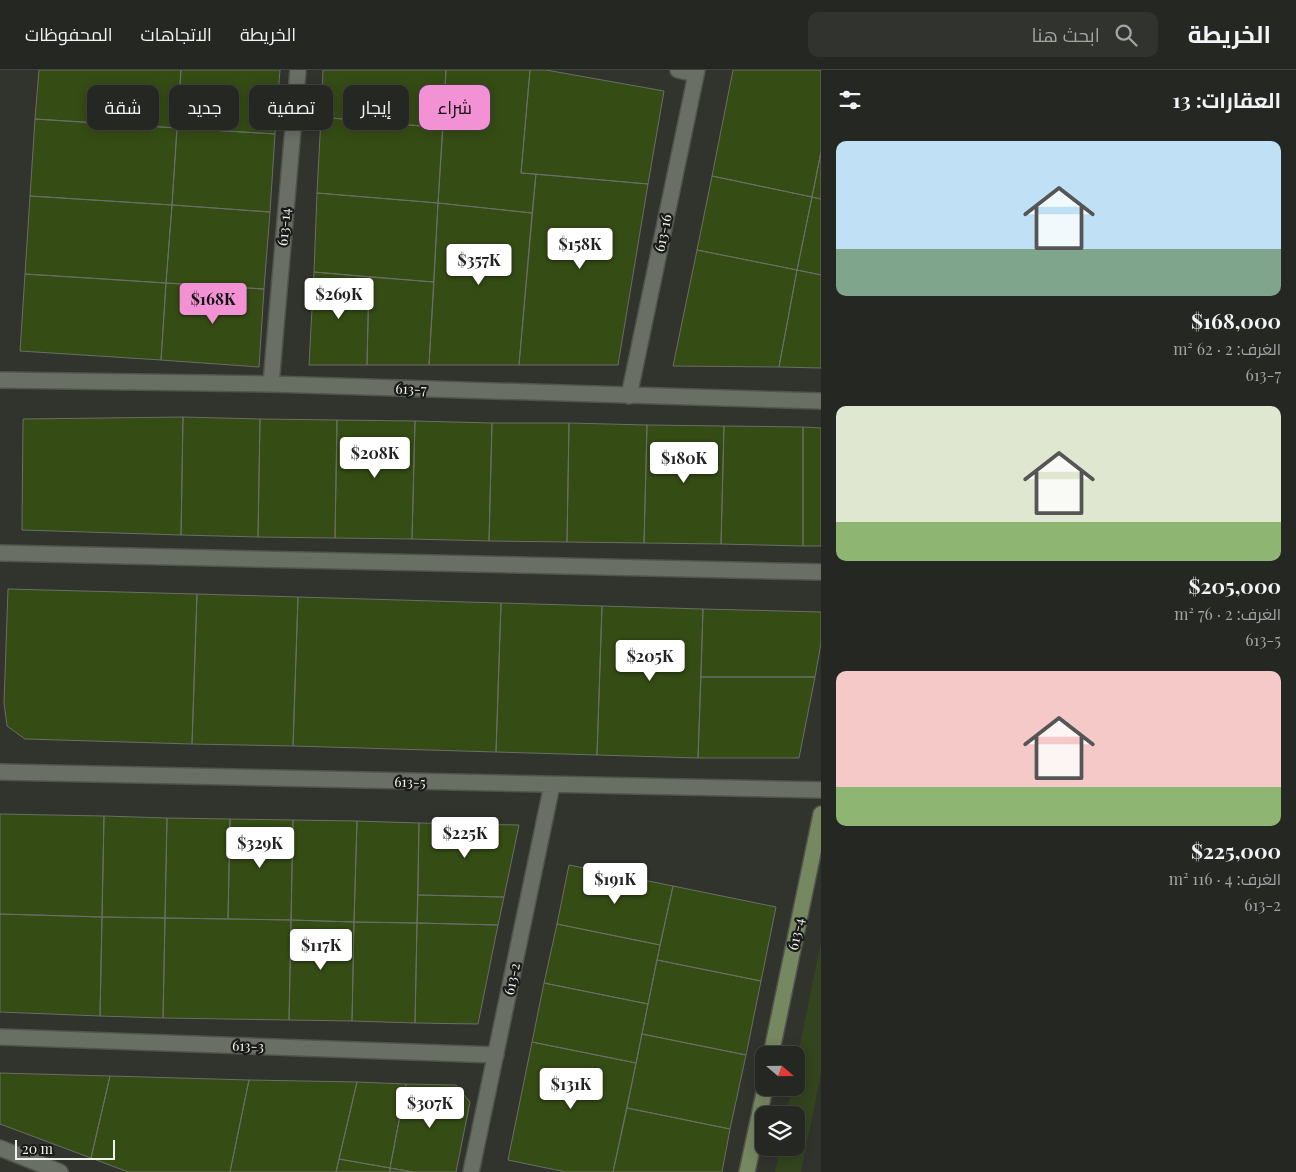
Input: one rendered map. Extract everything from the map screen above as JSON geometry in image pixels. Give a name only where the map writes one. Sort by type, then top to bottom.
[{"type":"street","name":"613-14","points":[[271,384],[298,70]]},
{"type":"street","points":[[678,70],[696,72]]},
{"type":"street","name":"613-16","points":[[629,396],[696,72]]},
{"type":"street","name":"613-7","points":[[0,380],[271,384],[821,401]]},
{"type":"street","points":[[0,553],[821,572]]},
{"type":"street","name":"613-5","points":[[0,772],[552,786],[821,790]]},
{"type":"street","name":"613-2","points":[[472,1172],[552,786]]},
{"type":"street","name":"613-4","points":[[773,1046],[821,814]]},
{"type":"street","name":"613-3","points":[[0,1037],[496,1054]]},
{"type":"street","points":[[747,1172],[762,1096]]},
{"type":"street","points":[[0,1148],[60,1172]]},
{"type":"green space","points":[[821,941],[821,1074],[805,1152],[805,1106],[788,1106],[790,1096],[805,1096],[805,1046],[800,1046]]},
{"type":"green space","points":[[778,1156],[804,1156],[801,1172],[775,1172]]},
{"type":"building","points":[[39,70],[181,70],[180,85],[169,85],[169,127],[159,127],[159,85],[87,85],[87,122],[35,119]]},
{"type":"building","points":[[181,70],[280,70],[279,85],[249,85],[249,130],[275,130],[275,134],[210,130],[239,130],[239,85],[180,85]]},
{"type":"building","points":[[323,70],[446,70],[445,85],[419,85],[419,126],[409,125],[409,85],[343,85],[343,119],[333,118],[333,85],[322,85]]},
{"type":"building","points":[[446,70],[530,70],[521,173],[536,174],[532,213],[438,203],[442,130],[490,130],[490,85],[445,85]]},
{"type":"building","points":[[530,70],[546,70],[664,91],[648,184],[521,173]]},
{"type":"building","points":[[733,70],[821,70],[821,152],[812,197],[712,176]]},
{"type":"building","points":[[333,118],[343,119],[343,130],[409,130],[409,125],[419,126],[419,130],[443,130],[438,203],[317,193],[320,130],[333,130]]},
{"type":"building","points":[[35,119],[87,122],[87,130],[159,130],[159,127],[177,130],[172,205],[30,196]]},
{"type":"building","points":[[177,130],[275,134],[270,212],[172,205]]},
{"type":"building","points":[[821,152],[821,199],[812,197]]},
{"type":"building","points":[[536,174],[648,184],[618,365],[519,365]]},
{"type":"building","points":[[712,176],[812,197],[797,270],[697,250]]},
{"type":"building","points":[[317,193],[438,203],[434,282],[314,272]]},
{"type":"building","points":[[30,196],[172,205],[166,283],[25,274]]},
{"type":"building","points":[[812,197],[821,199],[821,275],[797,270]]},
{"type":"building","points":[[438,203],[532,213],[519,365],[429,365]]},
{"type":"building","points":[[172,205],[270,212],[264,289],[166,283]]},
{"type":"building","points":[[697,250],[797,270],[779,367],[673,366]]},
{"type":"building","points":[[797,270],[821,275],[821,368],[779,367]]},
{"type":"building","points":[[314,272],[369,277],[367,365],[309,365]]},
{"type":"building","points":[[25,274],[166,283],[161,360],[20,351]]},
{"type":"building","points":[[369,277],[434,282],[429,365],[367,365]]},
{"type":"building","points":[[166,283],[264,289],[259,367],[161,360]]},
{"type":"building","points":[[183,417],[181,535],[22,530],[23,419]]},
{"type":"building","points":[[183,417],[260,419],[258,537],[181,535]]},
{"type":"building","points":[[260,419],[337,420],[335,538],[258,537]]},
{"type":"building","points":[[337,420],[415,421],[412,539],[335,538]]},
{"type":"building","points":[[415,421],[492,423],[489,541],[412,539]]},
{"type":"building","points":[[492,423],[569,423],[567,542],[489,541]]},
{"type":"building","points":[[569,423],[647,425],[644,543],[567,542]]},
{"type":"building","points":[[647,425],[724,426],[721,544],[644,543]]},
{"type":"building","points":[[724,426],[803,427],[803,546],[721,544]]},
{"type":"building","points":[[803,427],[821,428],[821,546],[803,546]]},
{"type":"building","points":[[8,589],[197,594],[192,744],[25,739],[7,726],[4,703]]},
{"type":"building","points":[[197,594],[298,597],[293,746],[192,744]]},
{"type":"building","points":[[298,597],[501,603],[496,752],[293,746]]},
{"type":"building","points":[[501,603],[602,606],[597,755],[496,752]]},
{"type":"building","points":[[602,606],[703,609],[698,758],[597,755]]},
{"type":"building","points":[[703,609],[821,612],[821,643],[815,677],[701,677]]},
{"type":"building","points":[[701,677],[815,677],[799,758],[698,758]]},
{"type":"building","points":[[0,814],[104,816],[102,917],[0,914]]},
{"type":"building","points":[[104,816],[167,818],[165,918],[102,917]]},
{"type":"building","points":[[167,818],[230,819],[228,919],[165,918]]},
{"type":"building","points":[[230,819],[293,820],[291,920],[228,919]]},
{"type":"building","points":[[293,820],[357,821],[354,922],[291,920]]},
{"type":"building","points":[[357,821],[419,823],[417,923],[354,922]]},
{"type":"building","points":[[419,823],[519,825],[504,897],[418,895]]},
{"type":"building","points":[[569,865],[673,886],[660,945],[557,924]]},
{"type":"building","points":[[673,886],[776,907],[761,981],[657,960]]},
{"type":"building","points":[[418,895],[504,897],[498,925],[417,923]]},
{"type":"building","points":[[0,914],[102,917],[100,1016],[0,1012]]},
{"type":"building","points":[[102,917],[165,918],[163,1018],[100,1016]]},
{"type":"building","points":[[165,918],[291,920],[289,1020],[163,1018]]},
{"type":"building","points":[[291,920],[354,922],[352,1021],[289,1020]]},
{"type":"building","points":[[354,922],[417,923],[415,1023],[352,1021]]},
{"type":"building","points":[[417,923],[498,925],[478,1024],[415,1023]]},
{"type":"building","points":[[557,924],[660,945],[648,1004],[544,983]]},
{"type":"building","points":[[657,960],[761,981],[746,1055],[642,1034]]},
{"type":"building","points":[[544,983],[648,1004],[636,1063],[532,1042]]},
{"type":"building","points":[[642,1034],[746,1055],[730,1129],[627,1108]]},
{"type":"building","points":[[532,1042],[636,1063],[613,1172],[566,1172],[508,1160]]},
{"type":"building","points":[[0,1073],[110,1076],[91,1158],[0,1124]]},
{"type":"building","points":[[110,1076],[249,1080],[230,1172],[128,1172],[91,1158]]},
{"type":"building","points":[[249,1080],[357,1082],[336,1172],[230,1172]]},
{"type":"building","points":[[357,1082],[406,1084],[390,1168],[339,1159]]},
{"type":"building","points":[[406,1084],[456,1085],[470,1102],[456,1172],[413,1172],[390,1168]]},
{"type":"building","points":[[627,1108],[730,1129],[722,1172],[613,1172]]},
{"type":"building","points":[[339,1159],[390,1168],[390,1172],[336,1172]]},
{"type":"building","points":[[390,1168],[413,1172],[390,1172]]}]
